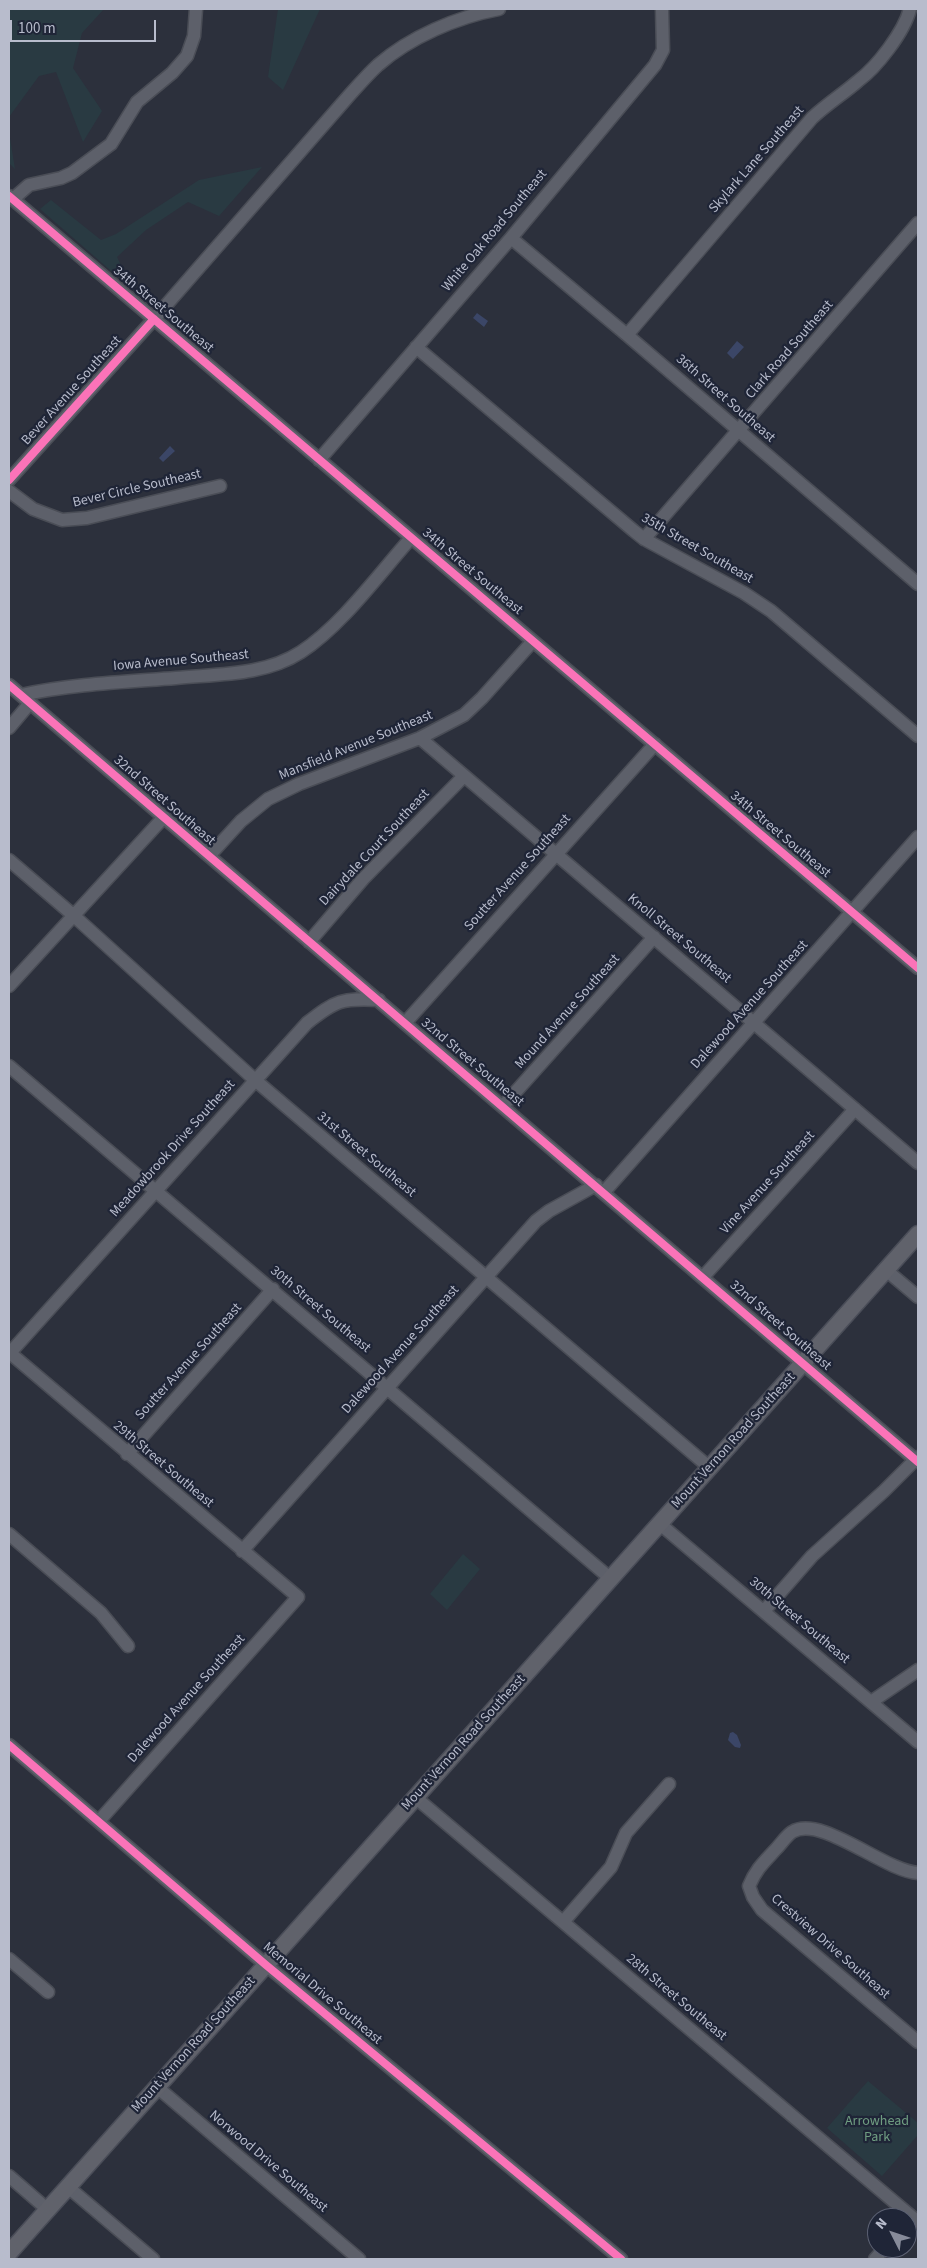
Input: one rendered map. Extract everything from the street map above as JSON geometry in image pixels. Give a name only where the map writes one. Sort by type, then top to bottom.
[{"type":"main road","name":"Mount Vernon Road Southeast","points":[[9,2252],[918,1234]]},
{"type":"street","points":[[11,198],[29,185],[61,178],[110,144],[138,102],[172,73],[187,56],[194,36],[196,9]]},
{"type":"street","name":"Bever Avenue Southeast","points":[[9,480],[154,320],[346,99],[378,65],[410,43],[449,24],[499,9]]},
{"type":"street","name":"White Oak Road Southeast","points":[[319,460],[511,238],[655,65],[663,50],[662,9]]},
{"type":"street","name":"Skylark Lane Southeast","points":[[627,335],[812,118],[860,80],[897,38],[910,9]]},
{"type":"street","name":"34th Street Southeast","points":[[11,198],[918,968]]},
{"type":"street","name":"Clark Road Southeast","points":[[644,539],[918,224]]},
{"type":"street","name":"36th Street Southeast","points":[[511,238],[918,584]]},
{"type":"street","name":"35th Street Southeast","points":[[416,347],[644,539],[744,593],[771,611],[918,736]]},
{"type":"street","name":"Bever Circle Southeast","points":[[9,491],[33,510],[62,520],[87,518],[220,486]]},
{"type":"street","name":"Iowa Avenue Southeast","points":[[26,699],[59,687],[244,672],[275,665],[300,653],[325,634],[412,538]]},
{"type":"street","name":"Mansfield Avenue Southeast","points":[[210,856],[241,821],[268,799],[299,784],[420,738],[464,715],[482,698],[533,641]]},
{"type":"street","name":"32nd Street Southeast","points":[[9,685],[918,1460]]},
{"type":"street","points":[[9,728],[26,699]]},
{"type":"street","name":"Knoll Street Southeast","points":[[420,738],[918,1162]]},
{"type":"street","name":"Soutter Avenue Southeast","points":[[405,1023],[655,744]]},
{"type":"street","name":"Dairydale Court Southeast","points":[[309,942],[363,880],[464,776]]},
{"type":"street","points":[[9,986],[164,817]]},
{"type":"street","name":"Dalewood Avenue Southeast","points":[[242,1551],[536,1222],[549,1211],[600,1189],[754,1022],[918,837]]},
{"type":"street","name":"31st Street Southeast","points":[[9,860],[73,915],[255,1080],[710,1468]]},
{"type":"street","name":"Mound Avenue Southeast","points":[[503,1106],[654,937]]},
{"type":"street","name":"Meadowbrook Drive Southeast","points":[[9,1354],[158,1191],[307,1023],[329,1005],[352,999],[379,1000]]},
{"type":"street","name":"30th Street Southeast","points":[[9,1066],[158,1191],[611,1579]]},
{"type":"street","name":"Vine Avenue Southeast","points":[[703,1277],[855,1109]]},
{"type":"street","points":[[886,1270],[918,1297]]},
{"type":"street","name":"Soutter Avenue Southeast","points":[[127,1454],[273,1289]]},
{"type":"street","name":"29th Street Southeast","points":[[9,1354],[298,1597]]},
{"type":"street","points":[[764,1611],[812,1556],[918,1460]]},
{"type":"street","name":"30th Street Southeast","points":[[660,1524],[918,1742]]},
{"type":"street","points":[[9,1534],[101,1613],[128,1646]]},
{"type":"street","name":"Dalewood Avenue Southeast","points":[[99,1821],[298,1597]]},
{"type":"street","points":[[871,1702],[918,1670]]},
{"type":"street","name":"Memorial Drive Southeast","points":[[9,1745],[266,1964],[621,2259]]},
{"type":"street","points":[[563,1922],[611,1867],[626,1832],[669,1784]]},
{"type":"street","name":"28th Street Southeast","points":[[415,1797],[898,2208]]},
{"type":"street","name":"Crestview Drive Southeast","points":[[918,1872],[896,1867],[826,1832],[804,1829],[793,1832],[755,1871],[749,1886],[753,1897],[762,1910],[918,2042]]},
{"type":"street","points":[[9,1958],[48,1992]]},
{"type":"street","name":"Norwood Drive Southeast","points":[[157,2087],[359,2259]]},
{"type":"street","points":[[9,2176],[47,2209]]},
{"type":"street","points":[[68,2186],[154,2259]]},
{"type":"green space","points":[[9,9],[104,9],[82,33],[73,68],[102,111],[83,142],[56,72],[39,76],[9,117]]},
{"type":"green space","points":[[278,9],[320,9],[283,90],[268,77]]},
{"type":"green space","points":[[9,132],[15,169],[9,163]]},
{"type":"green space","points":[[262,167],[219,216],[188,202],[146,230],[117,257],[133,290],[40,209],[51,200],[101,240],[116,234],[199,180]]},
{"type":"green space","points":[[463,1554],[480,1569],[447,1610],[430,1594]]},
{"type":"green space","name":"Arrowhead Park","points":[[868,2081],[918,2123],[918,2135],[882,2176],[827,2128]]},
{"type":"water","points":[[477,313],[488,321],[484,327],[473,318]]},
{"type":"water","points":[[737,341],[744,347],[733,359],[727,353]]},
{"type":"water","points":[[170,446],[175,451],[163,462],[159,458]]},
{"type":"water","points":[[733,1732],[737,1735],[741,1745],[740,1748],[735,1747],[728,1740],[730,1733]]},
{"type":"cycle path","points":[[9,196],[918,968]]},
{"type":"cycle path","points":[[9,480],[154,319]]},
{"type":"cycle path","points":[[9,685],[918,1462]]},
{"type":"cycle path","points":[[9,1745],[266,1965],[621,2259]]}]
